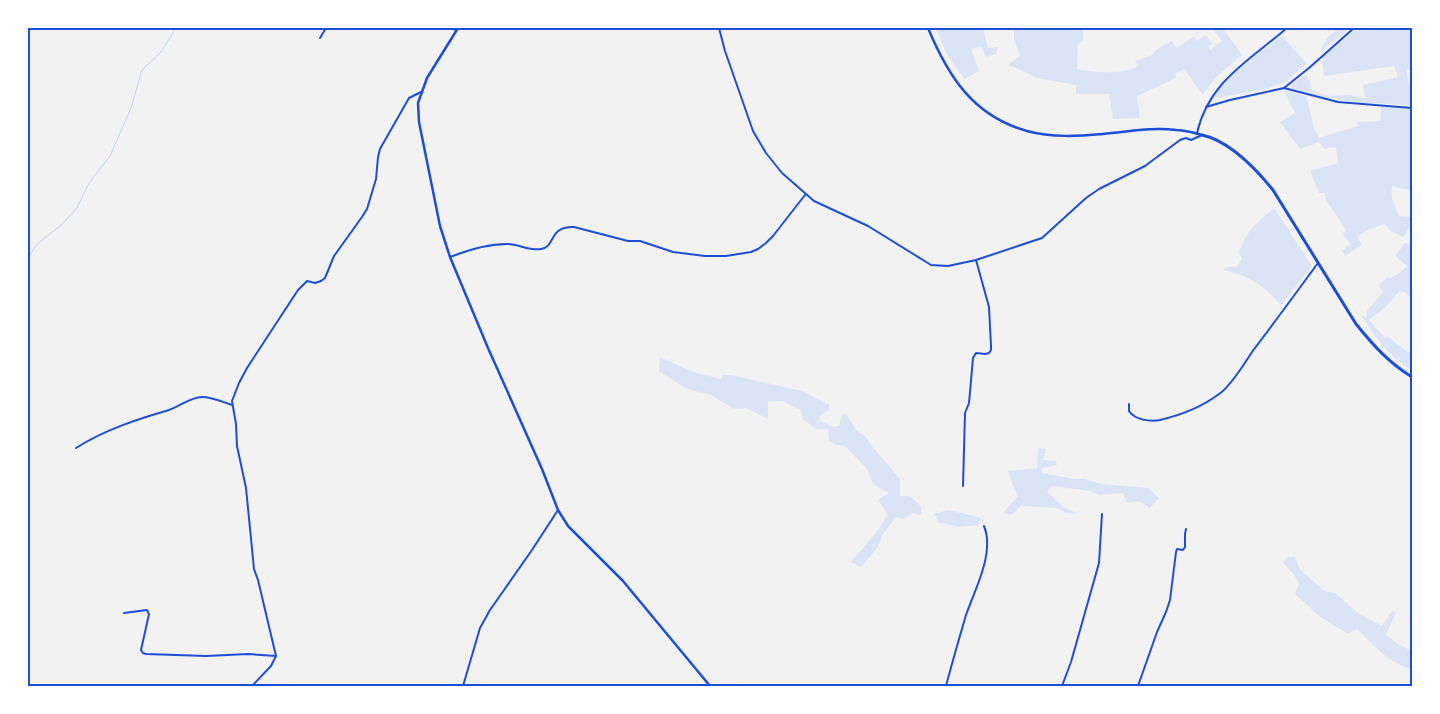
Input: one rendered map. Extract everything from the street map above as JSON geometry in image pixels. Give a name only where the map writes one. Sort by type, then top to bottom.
[{"type":"main road","points":[[1202,135],[1216,140],[1240,155],[1263,177],[1273,190],[1356,324],[1387,359],[1412,377]]},
{"type":"street","points":[[320,38],[326,28]]},
{"type":"street","points":[[452,28],[457,29],[427,78],[418,103],[419,122],[440,226],[450,257],[558,510],[568,526],[623,581],[710,686]]},
{"type":"street","points":[[719,28],[725,51],[753,131],[782,173],[806,194],[823,205],[875,230],[932,265],[948,266],[976,260],[1042,238],[1086,198],[1099,189],[1146,166],[1180,140],[1186,138],[1191,140],[1202,135]]},
{"type":"street","points":[[928,28],[944,64],[965,94],[993,116],[1010,125],[1027,131],[1060,135],[1161,129],[1202,135]]},
{"type":"street","points":[[1197,134],[1206,107],[1224,81],[1287,28]]},
{"type":"street","points":[[1206,107],[1284,88],[1354,28]]},
{"type":"street","points":[[1284,88],[1338,102],[1412,108]]},
{"type":"street","points":[[252,686],[271,666],[276,656],[254,569],[246,488],[237,446],[236,424],[232,405],[234,395],[247,368],[298,290],[307,281],[315,283],[325,278],[334,256],[367,209],[374,186],[380,149],[410,98],[421,92]]},
{"type":"street","points":[[450,257],[464,251],[507,244],[539,250],[548,245],[556,232],[566,227],[574,227],[628,241],[640,241],[673,252],[726,256],[751,252],[758,249],[773,236],[806,194]]},
{"type":"street","points":[[963,486],[965,413],[969,403],[973,358],[976,353],[985,354],[991,350],[989,306],[976,260]]},
{"type":"street","points":[[1129,404],[1129,411],[1134,416],[1141,419],[1156,420],[1170,418],[1190,410],[1221,393],[1318,262]]},
{"type":"street","points":[[76,448],[148,415],[201,397],[232,405]]},
{"type":"street","points":[[463,686],[480,628],[490,610],[558,510]]},
{"type":"street","points":[[1062,686],[1071,662],[1098,563],[1102,514]]},
{"type":"street","points":[[946,686],[966,616],[985,563],[988,543],[984,526]]},
{"type":"street","points":[[1138,686],[1170,600],[1177,549],[1183,550],[1186,548],[1186,529]]},
{"type":"street","points":[[124,613],[148,611],[142,650],[146,654],[206,656],[248,654],[276,656]]},
{"type":"shaded area","points":[[936,28],[983,28],[988,48],[998,47],[996,54],[986,57],[981,46],[971,49],[979,71],[964,79],[945,51]]},
{"type":"shaded area","points":[[1033,28],[1083,28],[1083,41],[1078,43],[1077,69],[1092,71],[1116,72],[1131,69],[1138,66],[1135,61],[1152,55],[1156,50],[1172,41],[1177,48],[1194,36],[1197,41],[1206,35],[1212,44],[1208,47],[1210,50],[1222,41],[1212,28],[1223,28],[1242,55],[1216,78],[1203,95],[1184,69],[1175,74],[1176,78],[1137,96],[1140,118],[1113,119],[1109,94],[1076,94],[1076,85],[1037,78],[1012,66],[1010,67],[1009,64],[1020,56],[1014,39],[1014,29],[1023,31]]},
{"type":"shaded area","points":[[1339,28],[1350,28],[1320,52],[1326,39]]},
{"type":"shaded area","points":[[1358,28],[1412,28],[1412,70],[1406,70],[1412,96],[1412,106],[1346,101],[1324,97],[1289,86],[1306,74],[1312,90],[1328,96],[1349,95],[1365,98],[1363,85],[1398,77],[1394,66],[1324,76],[1322,58]]},
{"type":"shaded area","points":[[1282,36],[1307,64],[1284,83],[1266,89],[1211,99],[1235,73]]},
{"type":"shaded area","points":[[1284,90],[1306,96],[1314,127],[1319,138],[1358,126],[1357,122],[1380,121],[1381,106],[1412,109],[1412,191],[1392,186],[1393,201],[1399,216],[1410,217],[1412,222],[1403,237],[1392,232],[1384,224],[1367,230],[1357,237],[1362,245],[1345,256],[1342,251],[1350,244],[1343,234],[1346,230],[1326,200],[1325,193],[1319,193],[1310,171],[1338,163],[1336,147],[1324,149],[1320,142],[1300,149],[1280,122],[1295,113]]},
{"type":"shaded area","points":[[1274,208],[1312,266],[1281,305],[1255,282],[1233,272],[1223,270],[1227,267],[1236,267],[1242,259],[1239,253],[1245,238],[1257,223]]},
{"type":"shaded area","points":[[1405,243],[1412,245],[1412,298],[1399,291],[1388,305],[1369,320],[1385,338],[1388,337],[1409,353],[1412,348],[1412,369],[1397,360],[1390,353],[1361,315],[1366,318],[1367,311],[1383,292],[1379,285],[1387,277],[1390,278],[1398,274],[1407,266],[1395,256]]},
{"type":"shaded area","points":[[660,357],[693,372],[721,379],[723,375],[731,375],[802,391],[829,405],[829,410],[819,416],[820,421],[834,427],[839,426],[842,415],[846,414],[857,431],[866,437],[900,479],[900,496],[910,496],[922,507],[921,515],[912,513],[904,519],[896,517],[882,536],[878,547],[861,567],[851,562],[875,534],[888,515],[878,500],[889,493],[873,484],[867,469],[845,446],[836,445],[829,441],[828,429],[816,429],[803,419],[801,410],[782,401],[768,401],[768,419],[746,408],[734,409],[711,395],[687,389],[659,371]]},
{"type":"shaded area","points":[[1038,448],[1046,449],[1043,460],[1056,461],[1057,465],[1042,468],[1042,473],[1085,479],[1101,484],[1148,488],[1159,498],[1150,508],[1139,501],[1127,503],[1123,493],[1099,495],[1090,491],[1052,486],[1047,492],[1063,507],[1079,514],[1066,513],[1056,508],[1021,506],[1011,515],[1003,513],[1018,496],[1008,471],[1037,468]]},
{"type":"shaded area","points":[[947,510],[981,518],[978,525],[960,527],[940,523],[934,514]]},
{"type":"shaded area","points":[[1288,557],[1295,557],[1300,570],[1325,591],[1335,593],[1359,614],[1382,626],[1392,611],[1396,613],[1386,634],[1398,644],[1412,651],[1412,669],[1404,667],[1389,658],[1357,629],[1348,634],[1319,616],[1295,594],[1299,584],[1295,576],[1283,563]]},
{"type":"waterway","points":[[28,258],[36,245],[61,225],[77,208],[89,183],[110,156],[131,108],[142,70],[161,52],[176,28]]}]
